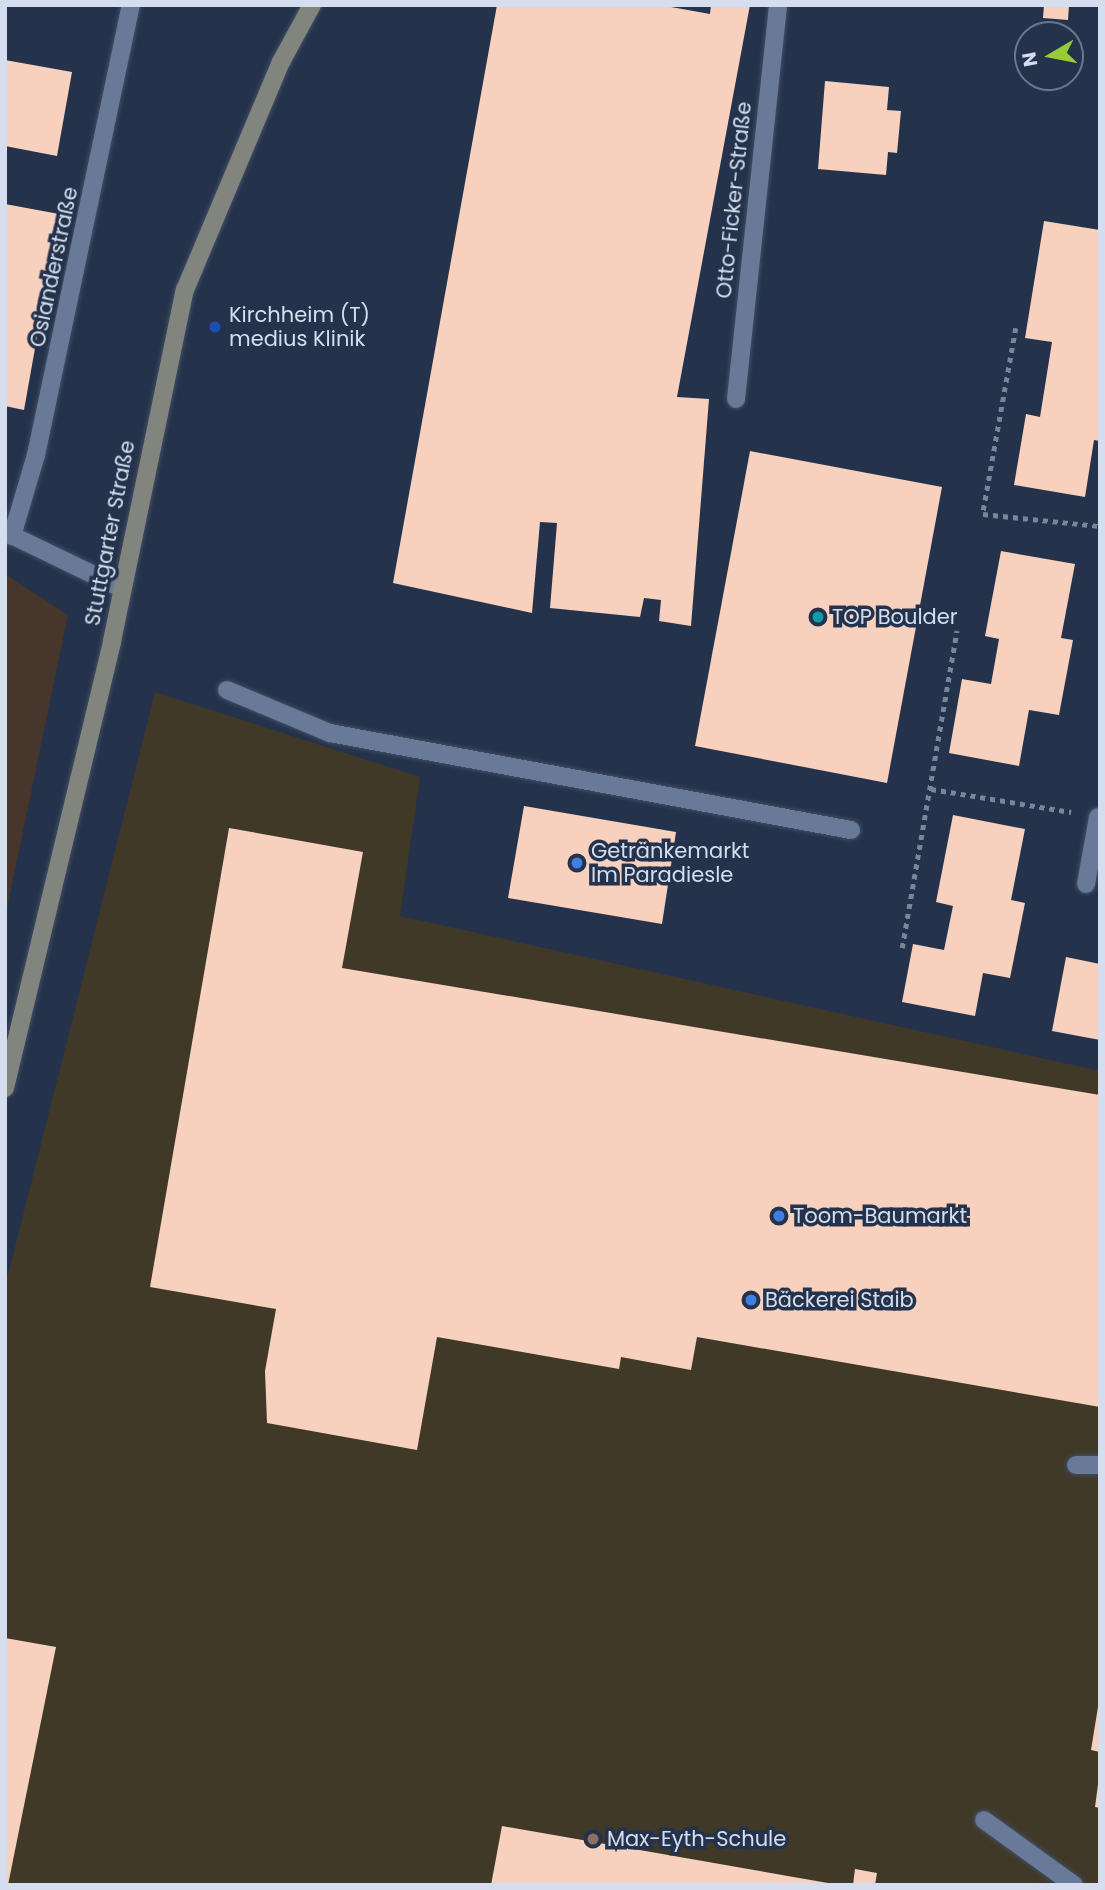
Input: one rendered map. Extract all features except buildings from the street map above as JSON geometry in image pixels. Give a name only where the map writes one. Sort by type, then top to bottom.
[{"type":"main road","name":"Stuttgarter Straße","points":[[5,1088],[121,588],[185,290],[281,62],[312,5]]},
{"type":"street","name":"Osianderstraße","points":[[8,534],[36,455],[131,5]]},
{"type":"street","name":"Otto-Ficker-Straße","points":[[736,400],[778,5]]},
{"type":"street","points":[[8,534],[121,588]]},
{"type":"street","points":[[227,690],[330,733],[851,830]]},
{"type":"street","points":[[1086,884],[1099,813]]},
{"type":"street","points":[[1076,1465],[1100,1465]]},
{"type":"street","points":[[985,1820],[1074,1885]]},
{"type":"path","points":[[1016,328],[983,514],[1100,526]]},
{"type":"path","points":[[902,948],[957,631]]},
{"type":"path","points":[[930,789],[1099,813]]},
{"type":"shaded area","points":[[5,574],[68,615],[5,918]]},
{"type":"shaded area","points":[[155,692],[420,777],[400,916],[1100,1071],[1100,1885],[5,1885],[5,1287]]},
{"type":"place","name":"Kirchheim (T) medius Klinik","points":[[215,327]]},
{"type":"place","name":"TOP Boulder","points":[[818,617]]},
{"type":"place","name":"Getränkemarkt Im Paradiesle","points":[[577,863]]},
{"type":"place","name":"Toom-Baumarkt","points":[[779,1216]]},
{"type":"place","name":"Bäckerei Staib","points":[[751,1300]]},
{"type":"place","name":"Max-Eyth-Schule","points":[[593,1839]]}]
